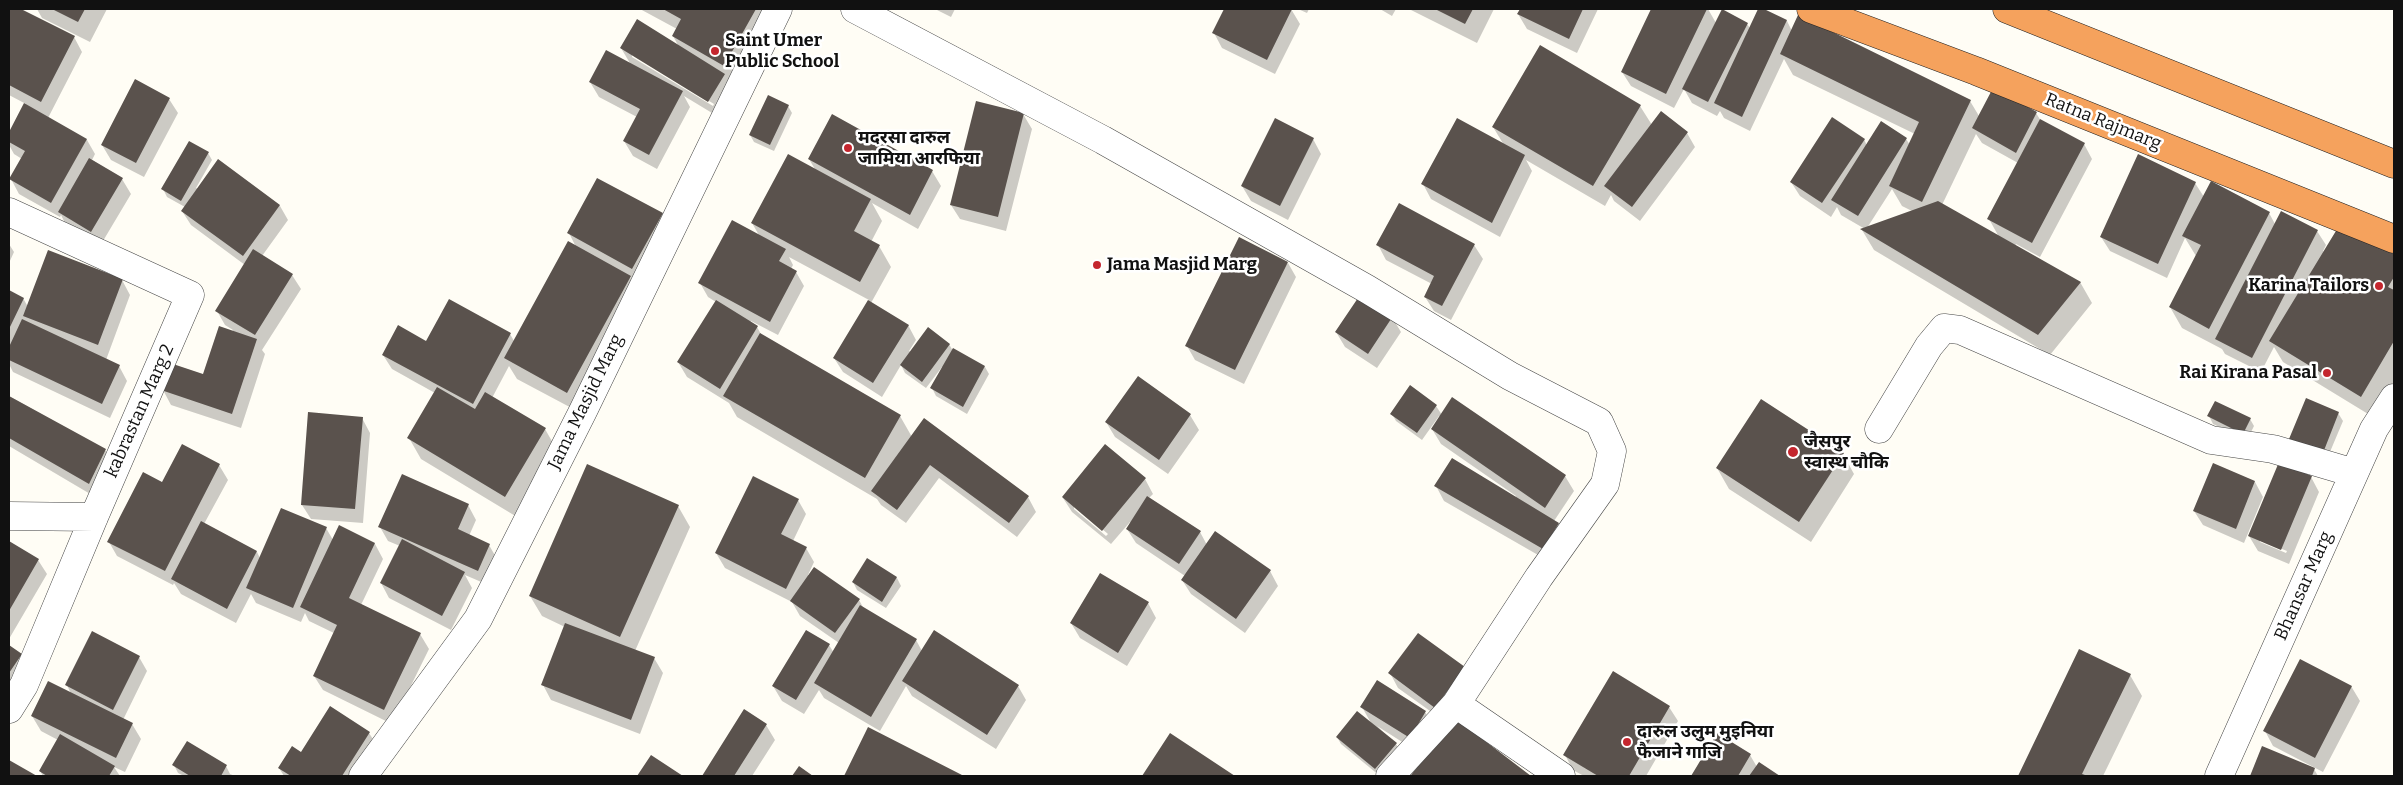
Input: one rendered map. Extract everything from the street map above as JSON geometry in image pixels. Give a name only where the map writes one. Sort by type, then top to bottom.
[{"type":"highway","name":"Ratna Rajmarg","points":[[1811,9],[1976,71],[2394,239]]},
{"type":"highway","points":[[2007,9],[2053,17],[2394,164]]},
{"type":"street","name":"Jama Masjid Marg","points":[[363,776],[478,619],[582,412],[778,9]]},
{"type":"street","points":[[855,9],[1103,140],[1366,289],[1510,376],[1599,422],[1612,451],[1605,484],[1539,577],[1456,704],[1390,776]]},
{"type":"street","name":"kabrastan Marg 2","points":[[9,212],[190,295],[24,685],[9,709]]},
{"type":"street","points":[[1879,429],[1929,346],[1944,328],[1960,330],[2211,440],[2273,449],[2354,473]]},
{"type":"street","name":"Bhansar Marg","points":[[2219,776],[2374,429],[2394,398]]},
{"type":"street","points":[[9,516],[94,517]]},
{"type":"street","points":[[1456,704],[1561,776]]},
{"type":"building","points":[[10,9],[21,9],[75,36],[41,102],[9,85]]},
{"type":"building","points":[[52,9],[85,9],[78,22]]},
{"type":"building","name":"Saint Umer Public School","points":[[663,9],[756,9],[724,66],[672,36],[681,19]]},
{"type":"building","points":[[1224,9],[1292,9],[1267,60],[1212,33]]},
{"type":"building","points":[[1435,9],[1473,9],[1465,24]]},
{"type":"building","points":[[1520,9],[1583,9],[1569,39],[1517,14]]},
{"type":"building","points":[[1651,9],[1707,9],[1666,94],[1621,72]]},
{"type":"building","points":[[1722,9],[1748,23],[1708,102],[1682,89]]},
{"type":"building","points":[[1758,9],[1764,9],[1787,20],[1742,117],[1714,103]]},
{"type":"building","points":[[1798,15],[1971,100],[1922,202],[1889,186],[1919,122],[1780,54]]},
{"type":"building","points":[[637,19],[725,74],[708,102],[620,48]]},
{"type":"building","points":[[1540,45],[1641,105],[1593,186],[1492,127]]},
{"type":"building","points":[[606,50],[683,91],[649,155],[623,141],[640,109],[589,82]]},
{"type":"building","points":[[135,79],[170,98],[136,163],[101,145]]},
{"type":"building","points":[[1993,88],[2037,112],[2016,153],[1972,128]]},
{"type":"building","points":[[768,95],[789,105],[770,145],[749,135]]},
{"type":"building","points":[[976,101],[1024,113],[998,217],[950,205]]},
{"type":"building","points":[[24,103],[87,139],[51,203],[9,179],[25,151],[9,142],[9,132]]},
{"type":"building","points":[[1661,111],[1688,132],[1632,207],[1604,186]]},
{"type":"building","points":[[832,114],[933,170],[910,215],[808,159]]},
{"type":"building","points":[[1832,117],[1865,139],[1822,203],[1790,182]]},
{"type":"building","points":[[1275,118],[1314,138],[1280,206],[1241,186]]},
{"type":"building","points":[[1457,118],[1525,155],[1492,223],[1421,184]]},
{"type":"building","points":[[2040,119],[2085,143],[2032,243],[1987,219]]},
{"type":"building","points":[[1881,121],[1907,138],[1858,216],[1831,200]]},
{"type":"building","points":[[189,141],[209,152],[181,201],[161,189]]},
{"type":"building","points":[[788,154],[871,199],[854,231],[880,245],[860,282],[751,223]]},
{"type":"building","points":[[2138,154],[2196,182],[2158,264],[2100,237]]},
{"type":"building","points":[[89,158],[123,178],[91,232],[58,212]]},
{"type":"building","points":[[218,159],[280,205],[243,256],[181,211]]},
{"type":"building","points":[[597,178],[663,213],[632,269],[567,233]]},
{"type":"building","points":[[2211,181],[2270,212],[2209,329],[2169,307],[2201,245],[2182,236]]},
{"type":"building","points":[[1938,201],[2081,282],[2038,335],[1860,229]]},
{"type":"building","points":[[1399,203],[1475,244],[1442,306],[1424,297],[1434,276],[1376,245]]},
{"type":"building","points":[[2281,211],[2318,230],[2252,358],[2215,339]]},
{"type":"building","points":[[732,220],[786,249],[779,261],[797,271],[770,322],[698,283]]},
{"type":"building","points":[[2342,221],[2394,254],[2394,277],[2388,287],[2394,290],[2394,341],[2361,397],[2269,341]]},
{"type":"building","points":[[1239,237],[1288,262],[1235,370],[1185,346]]},
{"type":"building","points":[[568,241],[631,276],[567,393],[504,358]]},
{"type":"building","points":[[253,249],[293,274],[255,335],[215,311]]},
{"type":"building","points":[[48,250],[123,279],[98,345],[23,316]]},
{"type":"building","points":[[9,290],[24,298],[9,329]]},
{"type":"building","points":[[1360,295],[1393,316],[1368,354],[1335,332]]},
{"type":"building","points":[[449,299],[511,333],[473,404],[382,355],[398,325],[426,341]]},
{"type":"building","points":[[716,300],[758,326],[720,389],[677,362]]},
{"type":"building","points":[[868,300],[909,325],[873,383],[833,358]]},
{"type":"building","points":[[22,319],[120,365],[102,404],[9,360],[9,347]]},
{"type":"building","points":[[219,326],[257,339],[232,414],[161,390],[170,363],[203,374]]},
{"type":"building","points":[[928,327],[950,344],[922,382],[900,365]]},
{"type":"building","points":[[760,333],[901,415],[865,478],[723,396]]},
{"type":"building","points":[[953,348],[985,366],[963,407],[930,388]]},
{"type":"building","points":[[1138,376],[1191,414],[1159,460],[1105,422]]},
{"type":"building","points":[[1410,385],[1437,405],[1417,433],[1390,414]]},
{"type":"building","points":[[437,387],[475,409],[485,392],[546,428],[505,497],[407,438]]},
{"type":"building","points":[[9,396],[106,449],[89,484],[9,438]]},
{"type":"building","points":[[1452,397],[1566,475],[1545,508],[1431,429]]},
{"type":"building","points":[[2306,398],[2339,412],[2323,453],[2289,439]]},
{"type":"building","points":[[1761,399],[1844,453],[1799,522],[1716,468]]},
{"type":"building","points":[[2215,401],[2251,418],[2243,434],[2207,416]]},
{"type":"building","points":[[308,412],[363,417],[355,509],[301,505]]},
{"type":"building","points":[[924,418],[1029,496],[1009,523],[930,465],[897,510],[871,491]]},
{"type":"building","points":[[182,444],[220,464],[165,571],[107,542],[143,472],[162,482]]},
{"type":"building","points":[[1105,444],[1146,478],[1102,531],[1062,497]]},
{"type":"building","points":[[1452,458],[1559,523],[1543,549],[1434,486]]},
{"type":"building","points":[[2279,462],[2312,476],[2281,550],[2248,536]]},
{"type":"building","points":[[2213,463],[2255,481],[2236,529],[2193,511]]},
{"type":"building","points":[[587,464],[679,505],[620,637],[529,596]]},
{"type":"building","points":[[402,474],[469,504],[458,529],[490,544],[478,571],[378,527]]},
{"type":"building","points":[[753,476],[799,499],[781,534],[807,547],[786,589],[715,553]]},
{"type":"building","points":[[1147,496],[1201,531],[1179,564],[1126,529]]},
{"type":"building","points":[[281,508],[327,527],[293,608],[246,588]]},
{"type":"building","points":[[201,521],[257,551],[227,609],[171,579]]},
{"type":"building","points":[[339,525],[375,543],[349,598],[421,633],[384,710],[313,676],[337,625],[300,607]]},
{"type":"building","points":[[1215,531],[1271,570],[1236,619],[1181,580]]},
{"type":"building","points":[[402,539],[465,572],[442,616],[380,583]]},
{"type":"building","points":[[9,541],[39,559],[9,611]]},
{"type":"building","points":[[867,558],[897,577],[882,602],[852,582]]},
{"type":"building","points":[[814,567],[860,599],[835,633],[790,601]]},
{"type":"building","points":[[1100,573],[1149,602],[1118,653],[1070,623]]},
{"type":"building","points":[[860,605],[917,639],[871,717],[814,683]]},
{"type":"building","points":[[565,623],[655,657],[631,720],[541,685]]},
{"type":"building","points":[[806,630],[830,644],[796,700],[772,686]]},
{"type":"building","points":[[934,630],[1019,685],[987,735],[902,681]]},
{"type":"building","points":[[92,631],[140,656],[113,710],[65,685]]},
{"type":"building","points":[[1418,633],[1465,667],[1435,708],[1388,673]]},
{"type":"building","points":[[9,645],[22,654],[9,673]]},
{"type":"building","points":[[2079,649],[2131,674],[2082,774],[2088,776],[2018,776]]},
{"type":"building","points":[[2300,659],[2352,686],[2315,758],[2263,731]]},
{"type":"building","points":[[1613,671],[1670,706],[1629,776],[1598,776],[1563,755]]},
{"type":"building","points":[[1377,680],[1426,711],[1410,738],[1360,707]]},
{"type":"building","points":[[48,681],[133,723],[116,758],[31,716]]},
{"type":"building","points":[[330,706],[370,732],[342,776],[291,776],[278,768],[292,746],[301,752]]},
{"type":"building","points":[[744,709],[767,724],[734,776],[702,776]]},
{"type":"building","points":[[1357,711],[1397,743],[1375,769],[1336,737]]},
{"type":"building","points":[[1455,718],[1531,776],[1411,775]]},
{"type":"building","points":[[868,727],[962,775],[844,776]]},
{"type":"building","points":[[1170,733],[1235,776],[1142,776]]},
{"type":"building","points":[[1717,733],[1751,754],[1738,776],[1691,776]]},
{"type":"building","points":[[60,734],[115,766],[109,776],[47,776],[39,771]]},
{"type":"building","points":[[187,741],[227,765],[221,776],[190,776],[172,765]]},
{"type":"building","points":[[2262,746],[2315,768],[2312,776],[2250,776]]},
{"type":"building","points":[[651,755],[683,776],[637,776]]},
{"type":"building","points":[[9,760],[37,776],[9,776]]},
{"type":"building","points":[[1759,762],[1780,776],[1749,776]]},
{"type":"building","points":[[799,766],[813,776],[792,776]]},
{"type":"place","name":"Saint Umer Public School","points":[[715,51]]},
{"type":"place","name":"मदरसा दारुल जामिया आरफिया","points":[[848,148]]},
{"type":"place","name":"Jama Masjid Marg","points":[[1097,265]]},
{"type":"place","name":"Karina Tailors","points":[[2379,286]]},
{"type":"place","name":"Rai Kirana Pasal","points":[[2327,373]]},
{"type":"place","name":"जैसपुर स्वास्थ चौकि","points":[[1793,452]]},
{"type":"place","name":"दारुल उलुम मुइनिया फैजाने गाजि","points":[[1627,742]]}]
